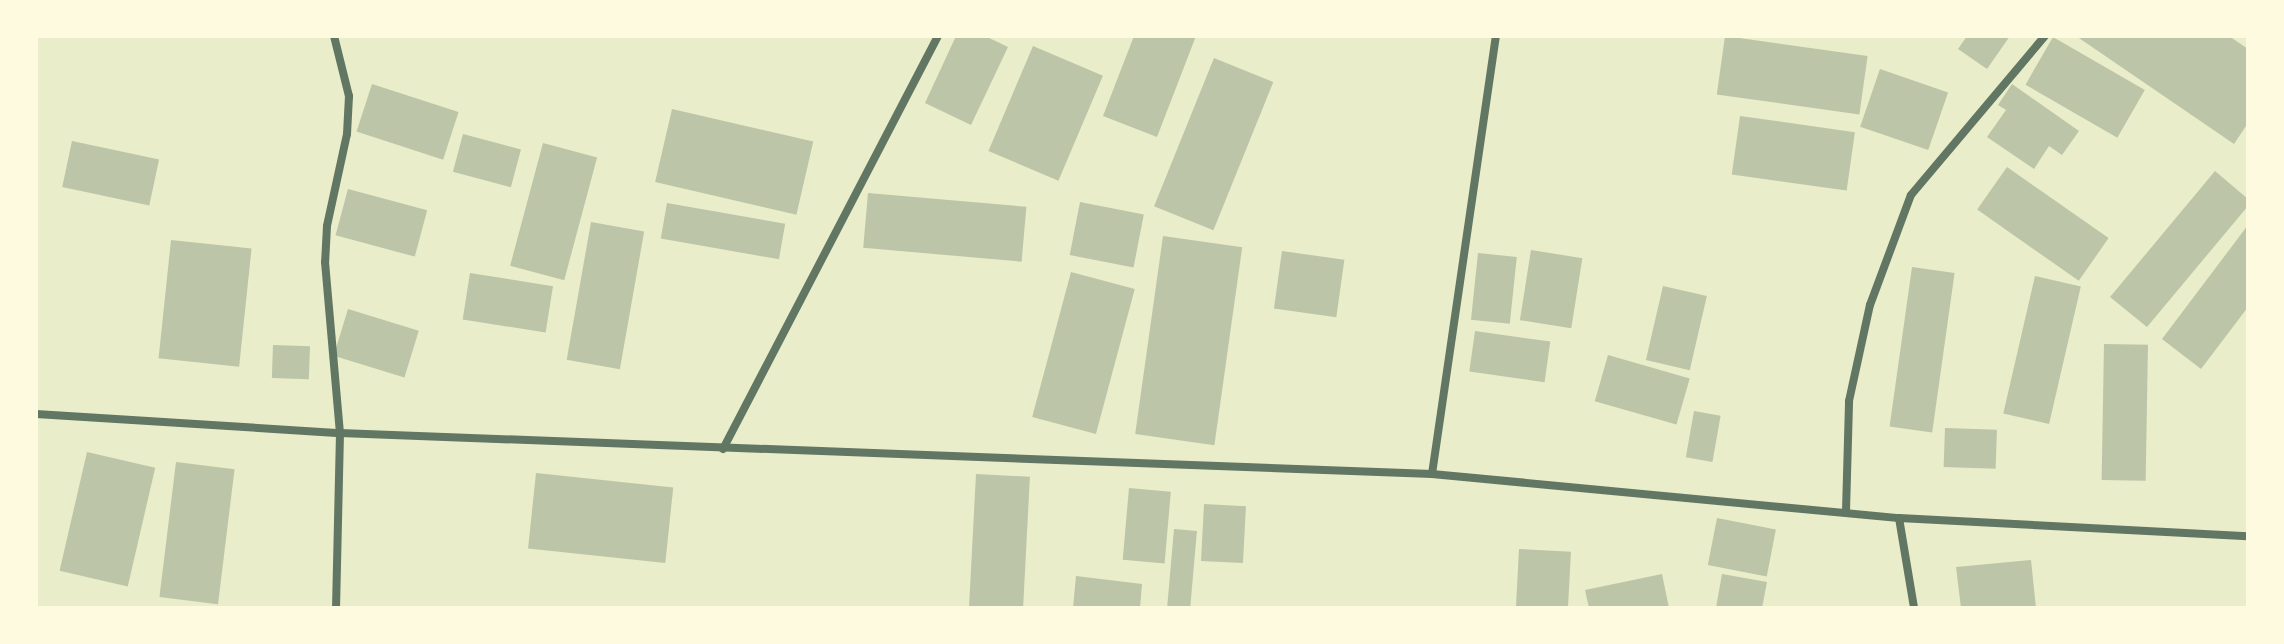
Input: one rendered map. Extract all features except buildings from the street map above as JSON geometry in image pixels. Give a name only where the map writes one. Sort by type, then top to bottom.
[{"type":"street","points":[[334,36],[349,96],[347,134],[327,226],[325,262],[340,433],[336,608]]},
{"type":"street","points":[[723,449],[938,36]]},
{"type":"street","points":[[1432,474],[1496,36]]},
{"type":"street","points":[[1846,511],[1849,401],[1870,305],[1911,195],[2045,36]]},
{"type":"street","points":[[36,414],[340,433],[1432,474],[1899,518],[2248,536]]},
{"type":"street","points":[[1899,518],[1914,608]]}]
